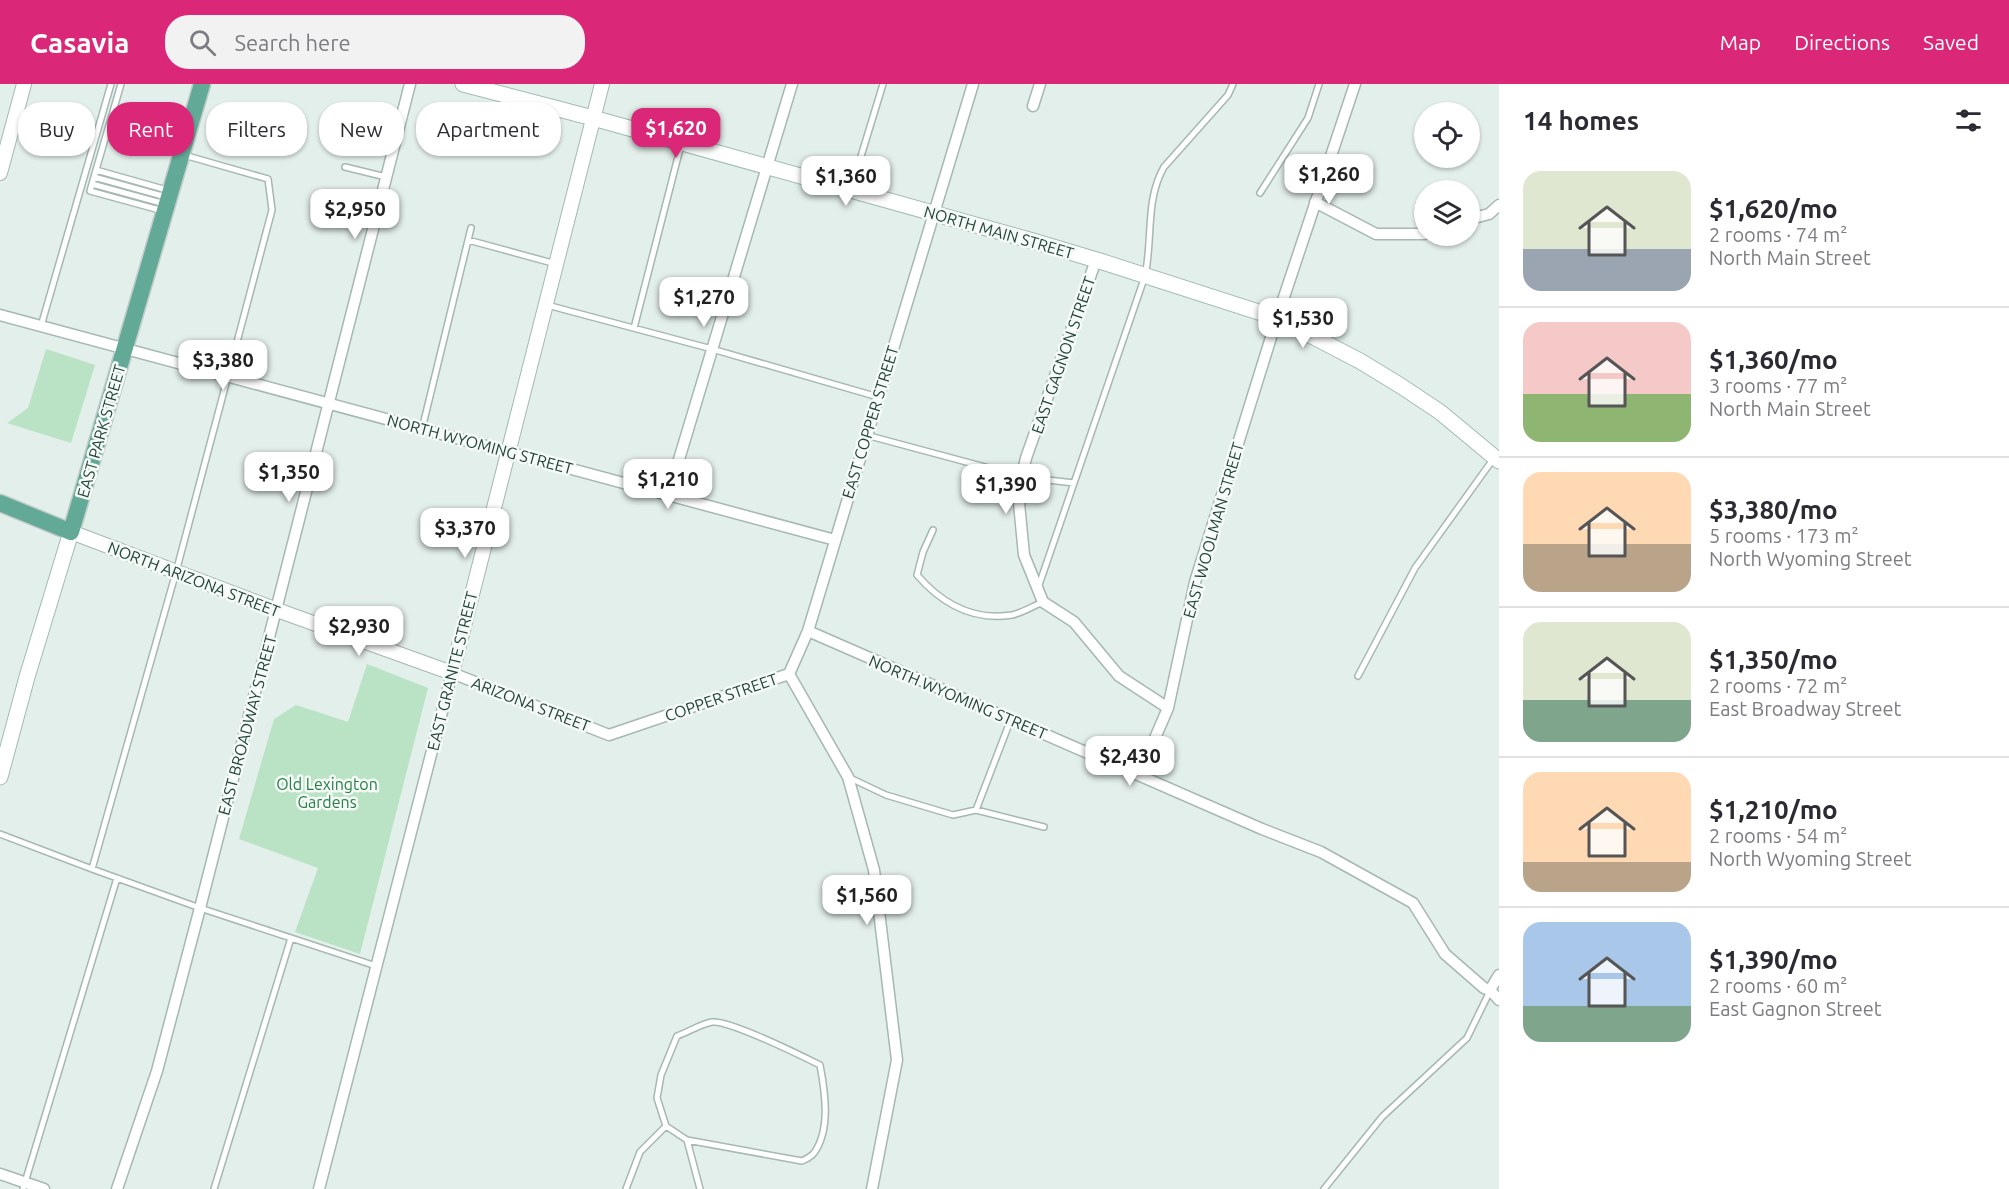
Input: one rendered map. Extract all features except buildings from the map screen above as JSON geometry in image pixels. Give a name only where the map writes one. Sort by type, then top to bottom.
[{"type":"main road","name":"EAST PARK STREET","points":[[194,112],[202,84]]},
{"type":"main road","name":"NORTH MAIN STREET","points":[[463,84],[593,118],[1096,260],[1277,318],[1401,386],[1440,412],[1497,459]]},
{"type":"main road","name":"EAST PARK STREET","points":[[0,777],[27,677],[181,156]]},
{"type":"main road","points":[[0,503],[71,532]]},
{"type":"street","points":[[0,173],[24,84]]},
{"type":"street","name":"EAST BROADWAY STREET","points":[[117,1189],[157,1071],[410,84]]},
{"type":"street","name":"EAST GRANITE STREET","points":[[319,1189],[602,84]]},
{"type":"street","points":[[668,496],[792,84]]},
{"type":"street","name":"EAST COPPER STREET","points":[[808,631],[973,84]]},
{"type":"street","points":[[1033,106],[1040,84]]},
{"type":"street","name":"EAST WOOLMAN STREET","points":[[1139,775],[1168,708],[1195,582],[1277,318],[1355,84]]},
{"type":"street","points":[[1315,202],[1376,234],[1414,234]]},
{"type":"street","points":[[1480,216],[1489,214],[1499,205]]},
{"type":"street","name":"EAST GAGNON STREET","points":[[1043,602],[1024,555],[1018,493],[1026,458],[1096,260]]},
{"type":"street","name":"NORTH WYOMING STREET","points":[[0,315],[835,540]]},
{"type":"street","name":"NORTH ARIZONA STREET","points":[[71,532],[452,674]]},
{"type":"street","points":[[1043,602],[1074,622],[1119,676],[1168,708]]},
{"type":"street","name":"NORTH WYOMING STREET","points":[[808,631],[1321,852],[1413,903],[1446,954],[1499,1000]]},
{"type":"street","name":"COPPER STREET","points":[[609,735],[789,674],[808,631]]},
{"type":"street","name":"ARIZONA STREET","points":[[452,674],[609,735]]},
{"type":"street","points":[[789,674],[848,777],[874,870],[897,1060],[872,1189]]},
{"type":"street","points":[[1490,990],[1499,975]]},
{"type":"street","points":[[0,1174],[24,1186],[44,1189]]},
{"type":"lane","points":[[41,326],[111,84]]},
{"type":"lane","points":[[121,84],[92,184],[168,201]]},
{"type":"lane","points":[[850,191],[883,84]]},
{"type":"lane","points":[[1038,589],[1145,276],[1150,244],[1151,207],[1158,178],[1164,167],[1228,95],[1233,84]]},
{"type":"lane","points":[[1260,194],[1308,118],[1319,84]]},
{"type":"lane","points":[[634,328],[682,143]]},
{"type":"lane","points":[[92,869],[176,572],[272,210],[268,179],[189,156]]},
{"type":"lane","points":[[345,167],[386,177]]},
{"type":"lane","points":[[96,170],[168,201]]},
{"type":"lane","points":[[94,177],[168,201]]},
{"type":"lane","points":[[423,429],[471,228]]},
{"type":"lane","points":[[468,240],[556,264]]},
{"type":"lane","points":[[546,304],[878,397]]},
{"type":"lane","points":[[866,435],[1022,477],[1074,483]]},
{"type":"lane","points":[[1358,676],[1415,568],[1497,459]]},
{"type":"lane","points":[[933,530],[923,552],[917,574],[925,584],[950,604],[978,616],[1014,615],[1043,602]]},
{"type":"lane","points":[[976,810],[1011,719]]},
{"type":"lane","points":[[848,777],[886,795],[952,815],[976,810],[1044,827]]},
{"type":"lane","points":[[0,834],[200,908],[376,966]]},
{"type":"lane","points":[[24,1186],[117,878]]},
{"type":"lane","points":[[214,1189],[291,938]]},
{"type":"lane","points":[[1324,1189],[1382,1117],[1467,1038],[1490,990]]},
{"type":"lane","points":[[713,1022],[789,1049],[820,1065],[824,1084],[825,1127],[813,1155],[802,1161],[687,1140],[666,1126],[657,1098],[661,1075],[677,1036],[713,1022]]},
{"type":"lane","points":[[626,1189],[640,1152],[666,1126]]},
{"type":"lane","points":[[687,1140],[700,1189]]},
{"type":"green space","points":[[46,349],[95,365],[71,443],[7,423],[28,408]]},
{"type":"green space","name":"Old Lexington Gardens","points":[[367,664],[428,688],[360,954],[295,932],[318,868],[239,839],[274,719],[296,705],[348,722]]}]
